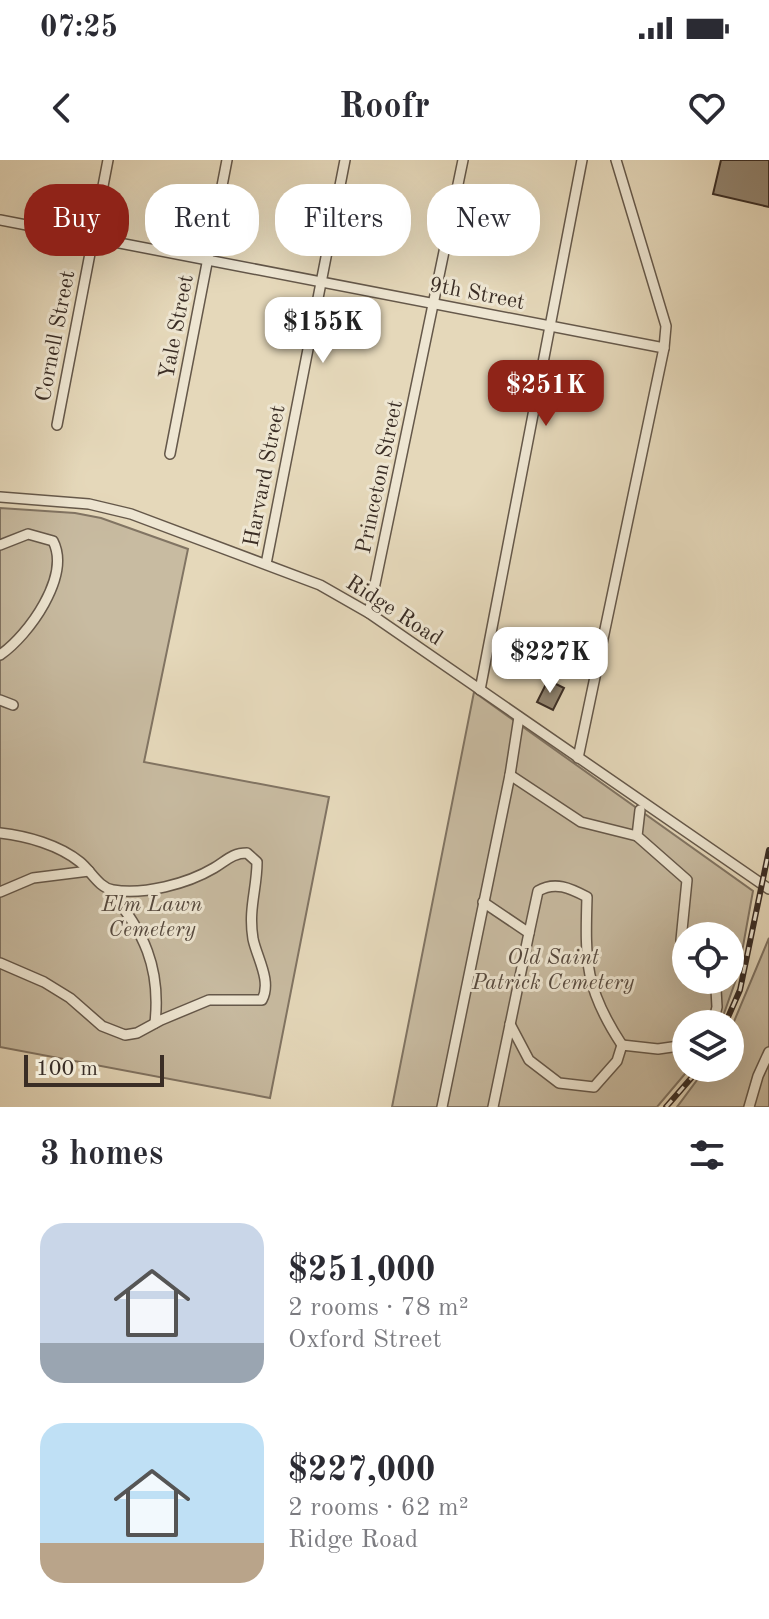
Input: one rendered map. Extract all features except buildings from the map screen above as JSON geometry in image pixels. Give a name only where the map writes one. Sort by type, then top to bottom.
[{"type":"street","name":"Cornell Street","points":[[103,184],[108,160]]},
{"type":"street","name":"Yale Street","points":[[170,454],[227,160]]},
{"type":"street","name":"Harvard Street","points":[[266,564],[345,160]]},
{"type":"street","name":"Princeton Street","points":[[369,613],[463,160]]},
{"type":"street","points":[[480,690],[582,160]]},
{"type":"street","points":[[578,758],[664,348],[666,326],[616,160]]},
{"type":"street","name":"9th Street","points":[[0,220],[24,225]]},
{"type":"street","name":"9th Street","points":[[129,246],[664,348]]},
{"type":"street","name":"Cornell Street","points":[[57,425],[90,256]]},
{"type":"street","name":"Ridge Road","points":[[0,497],[101,507],[131,514],[320,585],[369,613],[766,887]]},
{"type":"street","points":[[0,545],[28,534],[53,541],[59,552],[46,601],[23,635],[0,655]]},
{"type":"street","points":[[0,700],[13,705]]},
{"type":"street","points":[[442,1107],[510,775],[519,717]]},
{"type":"street","points":[[510,775],[581,822],[637,836],[687,880],[683,922]]},
{"type":"street","points":[[637,836],[640,810]]},
{"type":"street","points":[[0,833],[58,849],[80,862],[109,890],[133,921],[153,963],[158,1000],[155,1023]]},
{"type":"street","points":[[0,963],[44,982],[70,998],[102,1026],[119,1034],[137,1033],[209,1000],[262,1000],[265,983],[252,923],[251,900],[257,862],[253,857],[241,852],[192,879],[149,889],[109,890]]},
{"type":"street","points":[[0,892],[33,878],[89,871]]},
{"type":"street","points":[[493,1107],[510,1024],[538,891],[548,885],[569,888],[587,897],[587,968],[594,994],[622,1045],[617,1061],[594,1087],[559,1083],[529,1060],[510,1024]]},
{"type":"street","points":[[483,902],[529,933]]},
{"type":"street","points":[[622,1045],[658,1049],[672,1047]]},
{"type":"street","points":[[749,1107],[769,1052]]},
{"type":"green space","name":"Elm Lawn Cemetery","points":[[0,508],[75,513],[101,518],[188,549],[144,762],[329,797],[270,1098],[0,1047]]},
{"type":"green space","name":"Old Saint Patrick Cemetery","points":[[474,692],[753,891],[744,941],[744,922],[672,922],[672,994],[731,994],[725,1010],[672,1010],[672,1082],[678,1082],[657,1107],[392,1107]]},
{"type":"green space","points":[[769,938],[769,1107],[677,1107],[696,1082],[744,1082],[744,1010],[739,1010]]},
{"type":"railway","points":[[731,1010],[740,990],[769,850]]},
{"type":"railway","points":[[666,1107],[688,1082]]}]
